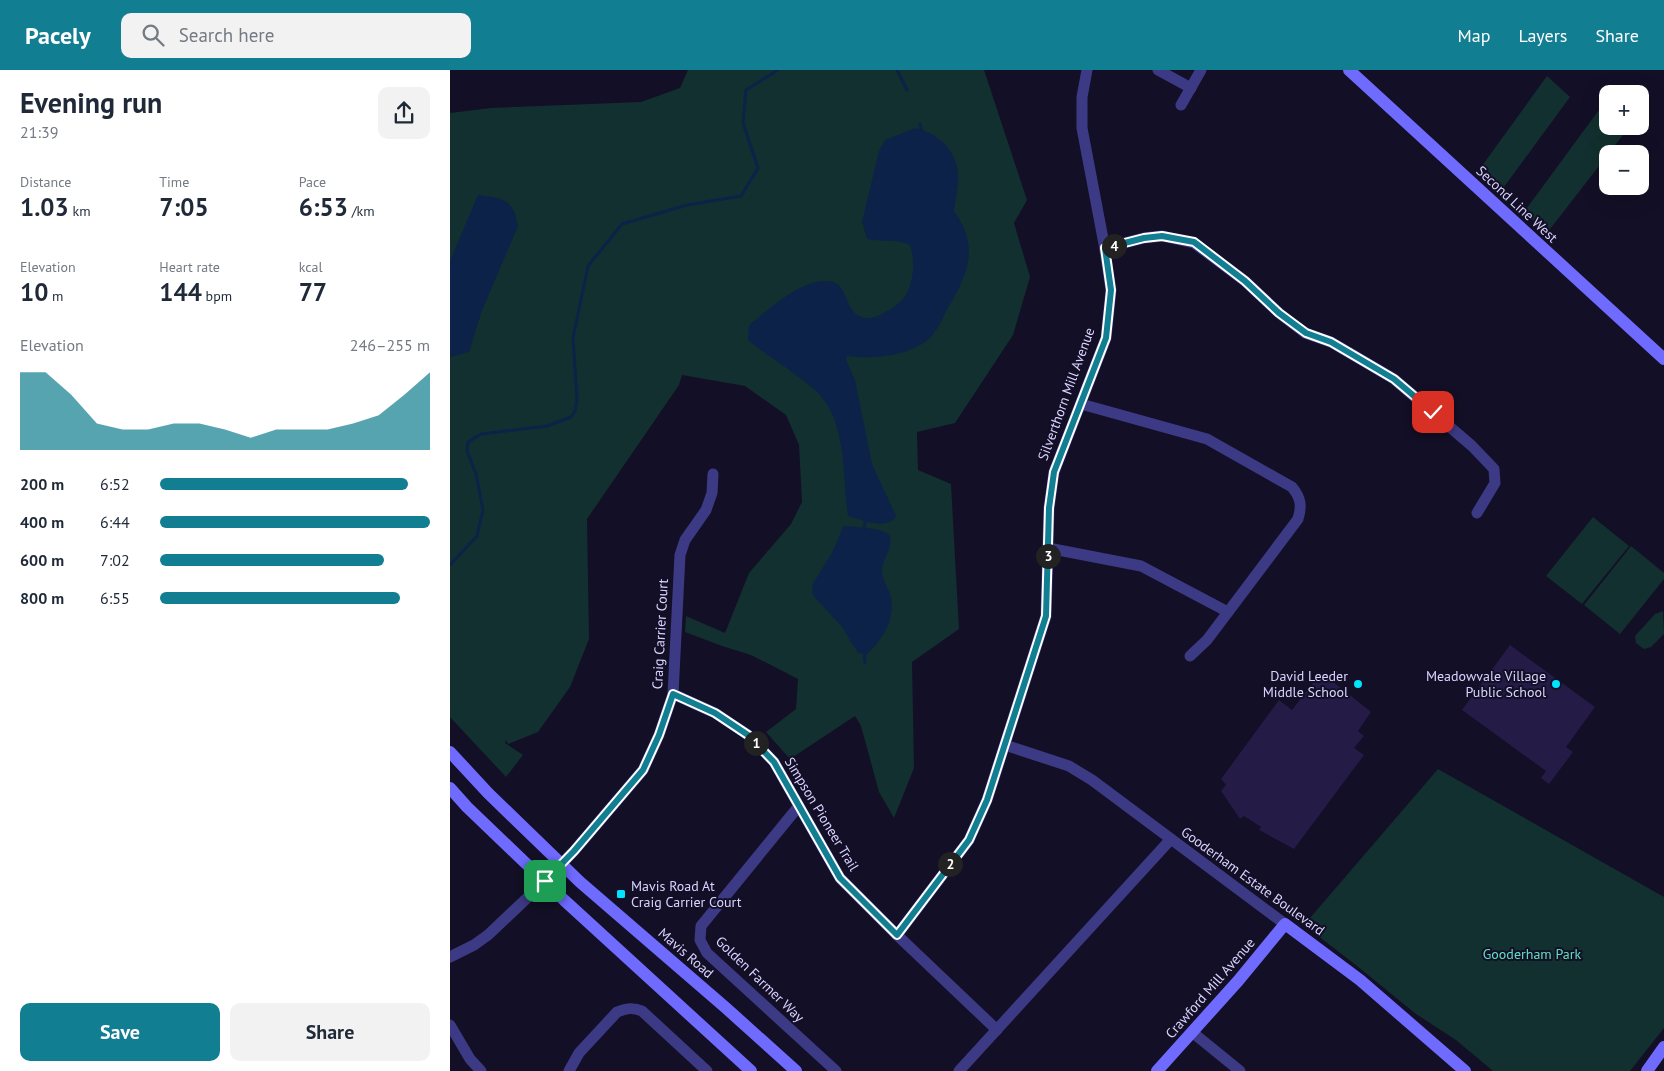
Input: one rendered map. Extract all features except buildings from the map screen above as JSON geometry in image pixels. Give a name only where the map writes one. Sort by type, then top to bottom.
[{"type":"main road","name":"Second Line West","points":[[1350,70],[1664,359]]},
{"type":"main road","name":"Mavis Road","points":[[450,752],[488,793],[561,865],[796,1071]]},
{"type":"main road","points":[[450,788],[467,807],[545,881],[751,1071]]},
{"type":"main road","name":"Crawford Mill Avenue","points":[[1157,1071],[1238,981],[1285,924]]},
{"type":"main road","name":"Gooderham Estate Boulevard","points":[[1285,924],[1360,980],[1460,1070]]},
{"type":"main road","points":[[1647,1071],[1664,1047]]},
{"type":"street","name":"Silverthorn Mill Avenue","points":[[897,935],[969,840],[987,800],[1046,616],[1049,508],[1054,472],[1106,338],[1111,290],[1082,128],[1082,97],[1087,70]]},
{"type":"street","points":[[1158,70],[1191,88]]},
{"type":"street","points":[[1181,105],[1201,70]]},
{"type":"street","points":[[1105,248],[1144,238],[1162,236],[1194,242],[1245,281],[1279,313],[1306,333],[1331,342],[1394,379],[1472,446],[1494,469],[1495,482],[1477,513]]},
{"type":"street","points":[[1081,404],[1207,439],[1292,487],[1299,496],[1302,508],[1298,519],[1207,640],[1190,656]]},
{"type":"street","name":"Craig Carrier Court","points":[[450,957],[474,945],[488,935],[545,881],[643,770],[659,735],[673,694],[680,555],[685,540],[706,510],[712,493],[713,474]]},
{"type":"street","points":[[1048,548],[1141,566],[1228,612]]},
{"type":"street","name":"Simpson Pioneer Trail","points":[[673,694],[715,713],[748,735],[774,762],[840,878],[997,1030]]},
{"type":"street","name":"Gooderham Estate Boulevard","points":[[1005,745],[1069,766],[1092,780],[1285,924]]},
{"type":"street","name":"Golden Farmer Way","points":[[798,807],[701,926],[700,940],[707,953],[836,1071]]},
{"type":"street","points":[[959,1071],[1171,839]]},
{"type":"street","points":[[569,1071],[579,1053],[617,1012],[628,1008],[642,1011],[707,1071]]},
{"type":"street","points":[[450,1025],[470,1059],[480,1071]]},
{"type":"street","points":[[1192,1032],[1240,1071]]},
{"type":"green space","points":[[688,70],[984,70],[1027,200],[1014,223],[1030,277],[1013,335],[955,423],[917,432],[918,470],[951,484],[959,629],[912,662],[914,768],[894,818],[879,792],[861,726],[855,716],[790,759],[766,732],[796,709],[798,679],[751,655],[685,632],[686,616],[725,633],[749,573],[791,524],[802,502],[799,445],[786,415],[745,386],[682,375],[679,385],[587,519],[589,639],[570,687],[538,732],[508,744],[506,740],[505,743],[523,755],[506,777],[450,717],[450,113],[491,108],[641,102],[680,88]]},
{"type":"green space","points":[[1547,76],[1570,97],[1501,191],[1479,170]]},
{"type":"green space","points":[[1599,110],[1599,135],[1623,135],[1615,145],[1599,145],[1599,166],[1547,233],[1524,212]]},
{"type":"green space","points":[[1593,517],[1629,546],[1582,604],[1546,576]]},
{"type":"green space","points":[[1631,546],[1664,573],[1664,579],[1620,634],[1584,605]]},
{"type":"green space","points":[[1663,611],[1664,634],[1651,647],[1644,649],[1636,643],[1635,636],[1655,614]]},
{"type":"green space","name":"Gooderham Park","points":[[1438,769],[1664,897],[1664,1028],[1630,1071],[1493,1071],[1456,1040],[1416,1014],[1304,925]]},
{"type":"water","points":[[915,128],[932,134],[940,140],[952,153],[956,161],[958,188],[954,211],[967,237],[968,261],[965,273],[954,297],[937,329],[926,341],[904,352],[886,356],[847,356],[846,360],[855,380],[872,464],[896,516],[887,523],[881,524],[848,516],[842,450],[834,418],[826,403],[816,391],[748,340],[749,325],[785,297],[806,285],[816,282],[827,281],[839,285],[854,312],[864,318],[880,315],[902,300],[907,293],[912,276],[913,257],[910,245],[867,239],[862,222],[879,151],[885,140]]},
{"type":"water","points":[[478,195],[494,197],[510,205],[518,226],[481,313],[469,352],[450,357],[450,261]]},
{"type":"water","points":[[845,526],[882,531],[889,535],[890,539],[882,572],[891,597],[891,614],[883,635],[867,654],[858,653],[842,627],[813,595],[812,585],[833,551]]},
{"type":"waterway","points":[[450,565],[477,536],[483,510],[476,474],[467,451],[468,442],[481,434],[547,426],[571,417],[575,411],[577,399],[573,338],[588,266],[622,224],[687,205],[741,196],[758,168],[743,123],[746,90],[778,70]]},
{"type":"waterway","points":[[897,70],[907,90]]},
{"type":"waterway","points":[[920,124],[922,131]]},
{"type":"waterway","points":[[863,530],[867,517]]},
{"type":"waterway","points":[[864,651],[865,663]]},
{"type":"place","name":"David Leeder Middle School","points":[[1358,684]]},
{"type":"place","name":"Meadowvale Village Public School","points":[[1556,684]]},
{"type":"place","name":"Mavis Road At Craig Carrier Court","points":[[621,894]]},
{"type":"route","points":[[545,881],[574,851],[643,770],[659,735],[673,694],[715,713],[748,735],[774,762],[840,878],[897,935],[969,840],[987,800],[1046,616],[1049,508],[1054,472],[1106,338],[1111,290],[1105,248],[1144,238],[1162,236],[1194,242],[1245,281],[1279,313],[1306,333],[1331,342],[1394,379],[1433,412]]}]
